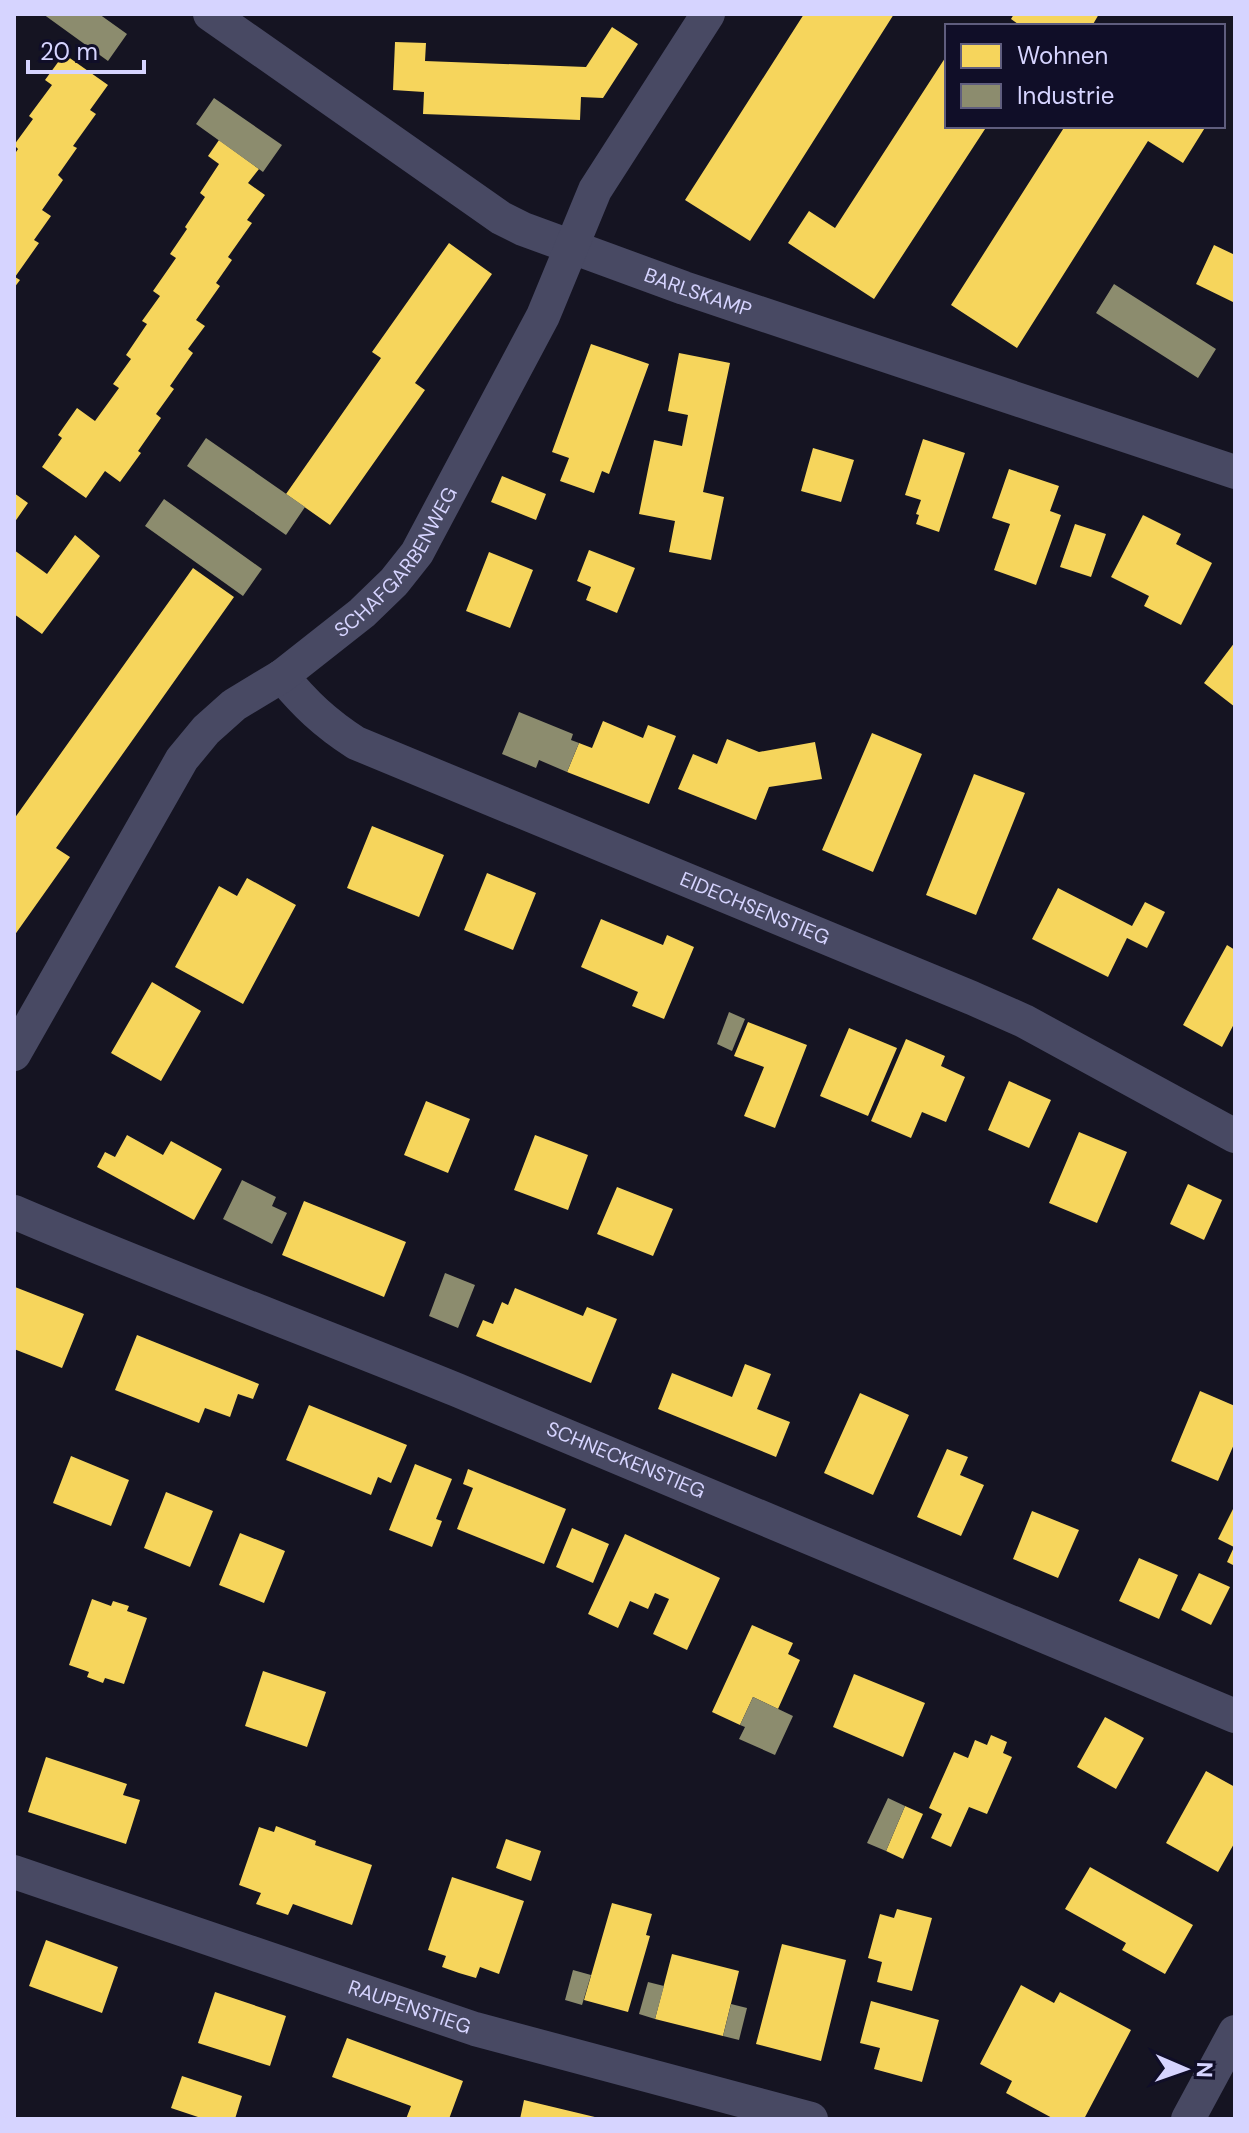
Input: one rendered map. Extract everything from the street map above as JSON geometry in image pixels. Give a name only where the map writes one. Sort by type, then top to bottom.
[{"type":"street","name":"BARLSKAMP","points":[[210,14],[501,218],[523,229],[684,288],[1235,472]]},
{"type":"street","name":"SCHAFGARBENWEG","points":[[14,1054],[182,759],[206,730],[234,705],[282,676],[362,613],[394,582],[417,553],[543,316],[595,190],[708,14]]},
{"type":"street","name":"EIDECHSENSTIEG","points":[[282,676],[302,701],[356,743],[1024,1021],[1235,1136]]},
{"type":"street","name":"SCHNECKENSTIEG","points":[[14,1212],[862,1557],[1235,1716]]},
{"type":"street","name":"RAUPENSTIEG","points":[[14,1872],[475,2029],[811,2119]]},
{"type":"street","points":[[1188,2119],[1235,2032]]},
{"type":"building: Wohnen","points":[[804,14],[894,14],[750,241],[685,200]]},
{"type":"building: Wohnen","points":[[1014,14],[1099,14],[1093,24],[1018,24],[1011,19]]},
{"type":"building: Wohnen","points":[[612,27],[638,44],[603,98],[581,97],[580,120],[423,114],[424,92],[393,90],[395,42],[426,43],[425,61],[586,67]]},
{"type":"building: Wohnen","points":[[64,54],[108,85],[90,110],[96,114],[73,146],[77,148],[58,175],[63,180],[42,210],[51,216],[34,240],[39,243],[15,277],[20,280],[14,288],[14,155],[18,149],[14,145],[33,119],[29,116],[52,85],[45,80]]},
{"type":"building: Wohnen","points":[[945,58],[945,128],[986,128],[874,299],[788,243],[809,211],[835,228]]},
{"type":"building: Wohnen","points":[[1064,128],[1205,128],[1183,163],[1148,141],[1017,348],[951,305]]},
{"type":"building: Wohnen","points":[[219,140],[259,169],[248,183],[265,195],[247,220],[252,223],[228,257],[232,260],[216,283],[220,286],[196,320],[205,326],[188,349],[193,353],[170,386],[174,389],[156,414],[161,418],[138,451],[141,453],[120,482],[105,471],[86,498],[42,467],[62,438],[58,435],[77,408],[95,421],[119,388],[113,384],[131,359],[126,355],[147,324],[142,321],[160,296],[153,291],[176,258],[170,254],[205,197],[200,193],[219,164],[208,156]]},
{"type":"building: Wohnen","points":[[449,243],[492,274],[415,383],[425,390],[330,525],[286,494],[381,358],[372,352]]},
{"type":"building: Wohnen","points":[[1214,245],[1235,255],[1235,303],[1196,284]]},
{"type":"building: Wohnen","points":[[591,344],[649,364],[609,474],[602,471],[594,493],[560,481],[569,458],[552,452]]},
{"type":"building: Wohnen","points":[[679,353],[730,363],[703,492],[724,497],[711,560],[669,552],[675,521],[639,514],[654,440],[682,446],[688,415],[668,411]]},
{"type":"building: Wohnen","points":[[923,439],[965,453],[939,532],[916,524],[921,500],[905,495]]},
{"type":"building: Wohnen","points":[[813,448],[854,460],[841,502],[801,491]]},
{"type":"building: Wohnen","points":[[1009,469],[1059,486],[1050,511],[1061,515],[1036,585],[994,570],[1010,524],[992,518]]},
{"type":"building: Wohnen","points":[[502,476],[546,494],[536,520],[491,502]]},
{"type":"building: Wohnen","points":[[14,493],[28,503],[14,523]]},
{"type":"building: Wohnen","points":[[1143,515],[1181,534],[1176,544],[1212,563],[1181,625],[1144,606],[1149,596],[1111,577]]},
{"type":"building: Wohnen","points":[[1075,524],[1106,534],[1091,577],[1060,567]]},
{"type":"building: Wohnen","points":[[75,535],[100,556],[42,634],[14,614],[14,550],[47,574]]},
{"type":"building: Wohnen","points":[[589,550],[635,568],[617,613],[586,600],[591,587],[577,581]]},
{"type":"building: Wohnen","points":[[489,552],[533,570],[510,628],[466,611]]},
{"type":"building: Wohnen","points":[[193,568],[234,597],[56,848],[70,857],[14,936],[14,819]]},
{"type":"building: Wohnen","points":[[1235,642],[1235,707],[1204,683]]},
{"type":"building: Wohnen","points":[[603,721],[643,738],[648,725],[676,736],[649,804],[567,772],[579,743],[592,748]]},
{"type":"building: Wohnen","points":[[872,733],[922,754],[873,872],[822,850]]},
{"type":"building: Wohnen","points":[[727,739],[759,752],[815,742],[822,779],[769,787],[756,820],[678,789],[693,754],[717,764]]},
{"type":"building: Wohnen","points":[[974,774],[1025,793],[976,915],[926,895]]},
{"type":"building: Wohnen","points":[[372,826],[444,855],[419,917],[347,888]]},
{"type":"building: Wohnen","points":[[487,873],[536,893],[513,950],[464,930]]},
{"type":"building: Wohnen","points":[[247,878],[296,905],[243,1004],[175,967],[219,886],[237,896]]},
{"type":"building: Wohnen","points":[[1058,888],[1132,926],[1145,902],[1165,912],[1147,948],[1127,938],[1108,977],[1032,939]]},
{"type":"building: Wohnen","points":[[601,919],[663,945],[667,935],[694,947],[664,1019],[632,1006],[638,992],[581,967]]},
{"type":"building: Wohnen","points":[[1227,945],[1235,950],[1235,1022],[1222,1047],[1183,1025]]},
{"type":"building: Wohnen","points":[[152,982],[201,1011],[161,1081],[111,1053]]},
{"type":"building: Wohnen","points":[[748,1022],[807,1045],[775,1128],[744,1116],[764,1067],[734,1056]]},
{"type":"building: Wohnen","points":[[849,1028],[897,1048],[868,1116],[820,1096]]},
{"type":"building: Wohnen","points":[[906,1039],[945,1056],[941,1066],[965,1077],[946,1122],[922,1112],[911,1138],[871,1121]]},
{"type":"building: Wohnen","points":[[1009,1081],[1051,1100],[1029,1148],[988,1130]]},
{"type":"building: Wohnen","points":[[426,1101],[470,1119],[448,1173],[404,1155]]},
{"type":"building: Wohnen","points":[[1079,1132],[1127,1152],[1097,1223],[1049,1203]]},
{"type":"building: Wohnen","points":[[127,1135],[163,1155],[171,1141],[222,1169],[194,1220],[97,1167],[105,1152],[115,1157]]},
{"type":"building: Wohnen","points":[[535,1135],[588,1155],[568,1210],[514,1190]]},
{"type":"building: Wohnen","points":[[1188,1184],[1222,1200],[1204,1240],[1170,1224]]},
{"type":"building: Wohnen","points":[[617,1187],[673,1209],[653,1256],[597,1234]]},
{"type":"building: Wohnen","points":[[304,1201],[406,1242],[384,1297],[282,1255]]},
{"type":"building: Wohnen","points":[[15,1287],[84,1314],[62,1368],[14,1349]]},
{"type":"building: Wohnen","points":[[515,1288],[583,1316],[587,1307],[617,1319],[591,1383],[476,1336],[483,1320],[493,1324],[502,1302],[508,1305]]},
{"type":"building: Wohnen","points":[[137,1335],[259,1384],[253,1399],[238,1394],[230,1417],[205,1408],[199,1423],[115,1390]]},
{"type":"building: Wohnen","points":[[745,1364],[771,1374],[757,1409],[790,1422],[776,1457],[658,1409],[672,1373],[732,1397]]},
{"type":"building: Wohnen","points":[[1200,1391],[1235,1406],[1235,1442],[1218,1481],[1171,1461]]},
{"type":"building: Wohnen","points":[[860,1393],[909,1415],[873,1495],[824,1473]]},
{"type":"building: Wohnen","points":[[309,1405],[407,1445],[391,1483],[378,1477],[371,1495],[286,1460]]},
{"type":"building: Wohnen","points":[[947,1449],[968,1457],[960,1475],[984,1485],[961,1536],[917,1517]]},
{"type":"building: Wohnen","points":[[71,1456],[129,1480],[111,1526],[53,1503]]},
{"type":"building: Wohnen","points":[[415,1464],[452,1479],[436,1519],[442,1521],[432,1547],[389,1530]]},
{"type":"building: Wohnen","points":[[468,1469],[566,1509],[544,1564],[457,1529],[473,1488],[463,1484]]},
{"type":"building: Wohnen","points":[[166,1492],[213,1511],[190,1567],[144,1548]]},
{"type":"building: Wohnen","points":[[1235,1505],[1235,1566],[1227,1562],[1234,1547],[1218,1539]]},
{"type":"building: Wohnen","points":[[1032,1511],[1079,1530],[1058,1578],[1013,1559]]},
{"type":"building: Wohnen","points":[[572,1528],[609,1544],[593,1583],[556,1567]]},
{"type":"building: Wohnen","points":[[240,1533],[285,1551],[264,1603],[219,1585]]},
{"type":"building: Wohnen","points":[[625,1534],[720,1578],[687,1650],[653,1634],[669,1599],[655,1593],[648,1609],[630,1601],[618,1628],[588,1614]]},
{"type":"building: Wohnen","points":[[1139,1558],[1178,1575],[1159,1619],[1119,1601]]},
{"type":"building: Wohnen","points":[[1199,1573],[1230,1587],[1211,1625],[1181,1610]]},
{"type":"building: Wohnen","points":[[92,1599],[111,1606],[113,1601],[129,1606],[127,1611],[147,1618],[124,1684],[105,1678],[103,1683],[87,1677],[89,1672],[69,1665]]},
{"type":"building: Wohnen","points":[[752,1625],[793,1643],[788,1654],[800,1660],[778,1709],[753,1697],[740,1725],[712,1712]]},
{"type":"building: Wohnen","points":[[263,1671],[326,1692],[307,1747],[245,1726]]},
{"type":"building: Wohnen","points":[[854,1674],[925,1703],[903,1757],[833,1727]]},
{"type":"building: Wohnen","points":[[1105,1717],[1144,1738],[1116,1789],[1077,1767]]},
{"type":"building: Wohnen","points":[[991,1735],[1007,1742],[1003,1753],[1012,1757],[987,1814],[969,1807],[951,1847],[931,1838],[942,1814],[929,1808],[954,1752],[968,1758],[975,1740],[987,1745]]},
{"type":"building: Wohnen","points":[[46,1757],[127,1784],[123,1795],[140,1800],[126,1844],[28,1812]]},
{"type":"building: Wohnen","points":[[1206,1771],[1235,1787],[1235,1842],[1218,1872],[1166,1843]]},
{"type":"building: Wohnen","points":[[905,1806],[923,1814],[903,1859],[886,1851]]},
{"type":"building: Wohnen","points":[[276,1826],[316,1841],[315,1845],[372,1865],[352,1925],[293,1904],[288,1915],[256,1904],[261,1893],[239,1885],[259,1827],[274,1832]]},
{"type":"building: Wohnen","points":[[506,1839],[541,1851],[531,1881],[496,1868]]},
{"type":"building: Wohnen","points":[[1090,1867],[1193,1925],[1165,1974],[1122,1950],[1126,1943],[1065,1909]]},
{"type":"building: Wohnen","points":[[452,1877],[524,1901],[499,1974],[480,1967],[476,1978],[459,1973],[442,1967],[446,1956],[428,1950]]},
{"type":"building: Wohnen","points":[[612,1903],[652,1914],[646,1935],[650,1936],[628,2012],[584,2000]]},
{"type":"building: Wohnen","points":[[897,1909],[932,1918],[912,1991],[877,1982],[882,1962],[868,1958],[880,1914],[894,1918]]},
{"type":"building: Wohnen","points":[[46,1940],[118,1967],[102,2013],[29,1986]]},
{"type":"building: Wohnen","points":[[782,1944],[846,1960],[821,2061],[756,2044]]},
{"type":"building: Wohnen","points":[[672,1954],[739,1971],[723,2036],[655,2019]]},
{"type":"building: Wohnen","points":[[1021,1985],[1054,2003],[1060,1992],[1131,2030],[1084,2119],[1054,2119],[1006,2093],[1012,2081],[980,2064]]},
{"type":"building: Wohnen","points":[[215,1992],[286,2016],[270,2066],[198,2043]]},
{"type":"building: Wohnen","points":[[871,2001],[939,2020],[922,2082],[874,2069],[880,2048],[860,2043]]},
{"type":"building: Wohnen","points":[[347,2038],[463,2081],[449,2119],[406,2119],[411,2106],[332,2077]]},
{"type":"building: Wohnen","points":[[182,2076],[242,2096],[235,2119],[204,2119],[171,2108]]},
{"type":"building: Wohnen","points":[[524,2100],[599,2118],[520,2119]]},
{"type":"building: Industrie","points":[[43,14],[99,14],[127,34],[108,61]]},
{"type":"building: Industrie","points":[[214,98],[282,145],[263,172],[196,124]]},
{"type":"building: Industrie","points":[[1114,284],[1216,349],[1198,378],[1096,313]]},
{"type":"building: Industrie","points":[[206,438],[305,507],[286,535],[187,466]]},
{"type":"building: Industrie","points":[[164,499],[262,569],[243,596],[145,526]]},
{"type":"building: Industrie","points":[[519,712],[573,734],[571,740],[579,743],[567,772],[539,760],[536,768],[502,754]]},
{"type":"building: Industrie","points":[[729,1012],[745,1019],[732,1051],[717,1044]]},
{"type":"building: Industrie","points":[[242,1180],[276,1197],[272,1206],[287,1213],[272,1244],[223,1219]]},
{"type":"building: Industrie","points":[[445,1273],[475,1285],[458,1328],[429,1316]]},
{"type":"building: Industrie","points":[[753,1697],[793,1716],[775,1755],[739,1739],[745,1727],[740,1725]]},
{"type":"building: Industrie","points":[[888,1798],[905,1806],[886,1851],[867,1843]]},
{"type":"building: Industrie","points":[[573,1970],[591,1975],[582,2005],[565,2000]]},
{"type":"building: Industrie","points":[[648,1982],[664,1986],[655,2019],[639,2014]]},
{"type":"building: Industrie","points":[[731,2004],[747,2008],[739,2040],[723,2036]]}]
